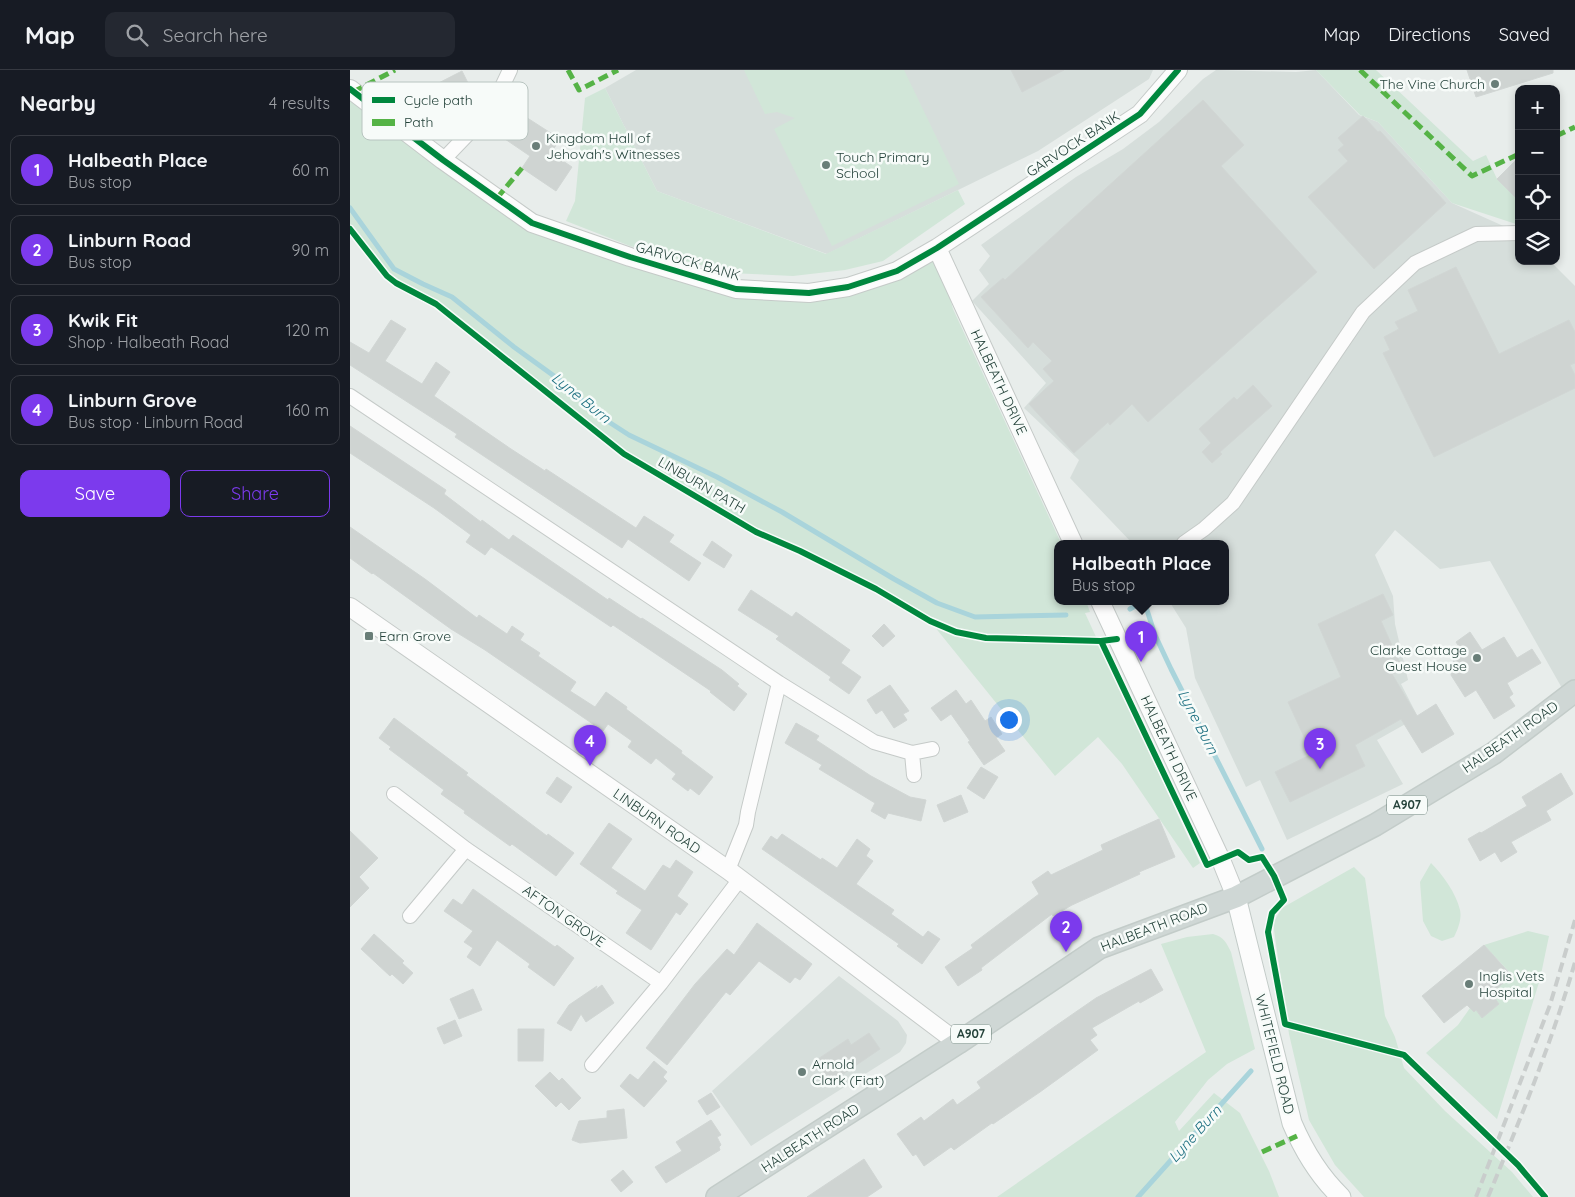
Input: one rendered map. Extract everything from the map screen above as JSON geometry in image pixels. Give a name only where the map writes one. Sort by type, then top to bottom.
[{"type":"main road","name":"HALBEATH ROAD","points":[[717,1197],[958,1043],[1099,948],[1236,897],[1375,824],[1494,753],[1575,691]]},
{"type":"main road","name":"WHITEFIELD ROAD","points":[[1236,897],[1292,1123],[1302,1148],[1317,1170],[1342,1197]]},
{"type":"street","points":[[504,82],[510,70]]},
{"type":"street","name":"GARVOCK BANK","points":[[416,140],[532,223],[630,257],[736,289],[809,293],[848,287],[897,271],[937,248],[1140,114],[1178,70]]},
{"type":"street","name":"GARVOCK BANK","points":[[350,90],[362,99]]},
{"type":"street","points":[[443,160],[462,140]]},
{"type":"street","points":[[1188,540],[1204,529],[1233,503],[1363,312],[1415,263],[1476,234],[1515,233]]},
{"type":"street","name":"HALBEATH DRIVE","points":[[937,248],[1072,540]]},
{"type":"street","points":[[350,396],[778,682],[874,742],[912,753],[932,749]]},
{"type":"street","name":"HALBEATH DRIVE","points":[[1102,605],[1221,860],[1236,897]]},
{"type":"street","name":"LINBURN ROAD","points":[[350,607],[734,875],[958,1043]]},
{"type":"street","points":[[592,1064],[662,983],[734,875],[778,682]]},
{"type":"street","points":[[912,753],[914,775]]},
{"type":"street","name":"AFTON GROVE","points":[[394,794],[466,849],[662,983]]},
{"type":"street","points":[[410,916],[466,849]]},
{"type":"shaded area","name":"Touch Primary School","points":[[636,70],[1153,70],[1149,79],[1038,151],[827,254],[657,191],[605,88]]},
{"type":"shaded area","points":[[1216,70],[1296,72],[1316,70],[1359,115],[1378,122],[1452,203],[1515,231],[1515,265],[1554,265],[1575,286],[1575,691],[1567,697],[1490,561],[1440,569],[1395,530],[1375,555],[1393,596],[1395,624],[1408,680],[1401,684],[1418,717],[1377,740],[1403,784],[1287,840],[1260,780],[1246,787],[1195,678],[1186,628],[1172,605],[1229,605],[1229,540],[1129,540],[1070,478],[1079,460],[1024,408],[1046,383],[972,301],[989,284],[979,270],[990,256],[981,245],[1076,177],[1123,149],[1159,122],[1203,79]]},
{"type":"shaded area","name":"Arnold Clark (Fiat)","points":[[839,976],[898,1021],[907,1035],[906,1043],[900,1052],[751,1146],[712,1091]]},
{"type":"green space","points":[[744,70],[904,70],[959,184],[832,246],[774,129],[795,118],[777,112],[765,114]]},
{"type":"green space","points":[[1316,70],[1376,70],[1473,161],[1486,155],[1497,179],[1515,197],[1515,224],[1452,203],[1378,122],[1360,115]]},
{"type":"green space","points":[[605,88],[657,191],[826,254],[958,190],[965,204],[883,261],[845,270],[793,276],[730,273],[630,246],[566,221],[575,201],[585,98]]},
{"type":"green space","points":[[350,89],[362,98],[362,140],[419,140],[532,223],[736,289],[809,293],[937,248],[953,309],[1060,540],[1054,540],[1054,605],[1087,605],[1090,612],[1085,613],[1200,863],[1193,868],[1122,764],[1098,737],[1055,776],[930,621],[876,589],[800,551],[756,532],[624,454],[436,304],[396,283],[387,276],[350,229]]},
{"type":"green space","points":[[1431,863],[1448,885],[1460,910],[1460,920],[1454,937],[1442,941],[1431,936],[1423,921],[1420,882]]},
{"type":"green space","points":[[1354,867],[1365,878],[1385,1016],[1395,1037],[1404,1068],[1445,1111],[1512,1172],[1533,1197],[1364,1197],[1335,1165],[1309,1120],[1289,1034],[1273,923],[1282,908]]},
{"type":"green space","points":[[1528,931],[1549,936],[1540,979],[1497,1119],[1426,1053],[1458,1025],[1470,1008],[1474,1012],[1476,1010],[1482,1017],[1499,1004],[1491,993],[1512,975],[1484,945]]},
{"type":"green space","points":[[1213,934],[1224,940],[1231,952],[1255,1049],[1227,1064],[1208,1080],[1175,1122],[1179,1131],[1214,1093],[1240,1113],[1269,1171],[1279,1197],[997,1197],[1206,1052],[1161,944],[1187,937]]},
{"type":"building","points":[[1011,70],[1064,70],[1022,92]]},
{"type":"building","name":"The Vine Church","points":[[1467,70],[1553,70],[1553,73],[1476,97]]},
{"type":"building","points":[[462,71],[468,82],[441,82]]},
{"type":"building","points":[[1203,100],[1244,145],[1221,166],[1317,272],[1148,422],[1132,404],[1110,425],[1108,422],[1074,453],[1029,404],[1054,381],[1043,369],[1052,361],[1033,342],[1028,348],[981,297],[1003,278],[1005,280]]},
{"type":"building","points":[[1363,116],[1378,132],[1380,131],[1446,203],[1374,269],[1308,197],[1348,161],[1338,150],[1344,145],[1338,138]]},
{"type":"building","name":"Kingdom Hall of Jehovah's Witnesses","points":[[528,118],[560,139],[551,153],[572,167],[556,191],[522,168],[530,156],[506,140],[528,140]]},
{"type":"building","points":[[1515,161],[1515,197],[1497,179]]},
{"type":"building","points":[[1456,267],[1499,354],[1569,320],[1575,332],[1575,363],[1570,365],[1575,375],[1575,388],[1434,457],[1383,353],[1390,350],[1384,337],[1399,329],[1395,322],[1418,311],[1408,290]]},
{"type":"building","points":[[391,320],[406,329],[385,361],[422,384],[436,362],[450,372],[434,396],[511,449],[545,471],[546,469],[636,528],[644,516],[674,535],[669,542],[701,563],[689,581],[628,539],[622,548],[455,437],[457,434],[350,365],[350,342],[369,353]]},
{"type":"building","points":[[1253,385],[1272,406],[1220,452],[1222,454],[1212,463],[1202,452],[1211,443],[1199,429],[1234,397],[1237,400]]},
{"type":"building","points":[[350,426],[446,490],[444,494],[481,522],[482,520],[509,540],[513,535],[608,600],[609,598],[642,618],[722,670],[739,684],[737,686],[747,694],[734,711],[711,691],[613,625],[611,627],[491,547],[485,555],[466,542],[471,535],[434,508],[350,453]]},
{"type":"building","points":[[350,527],[477,618],[479,615],[507,634],[512,626],[524,634],[520,640],[540,653],[538,656],[576,682],[570,691],[595,707],[606,692],[713,777],[699,795],[690,788],[688,791],[672,779],[676,774],[656,758],[651,764],[628,747],[632,741],[608,724],[603,731],[485,650],[451,629],[350,558]]},
{"type":"building","points":[[712,541],[732,555],[724,568],[703,555]]},
{"type":"building","points":[[751,590],[792,617],[796,612],[850,650],[841,663],[861,677],[849,694],[829,680],[831,677],[776,639],[779,636],[738,610]]},
{"type":"building","points":[[1383,594],[1393,615],[1381,621],[1403,670],[1392,674],[1417,716],[1436,704],[1454,734],[1422,753],[1401,719],[1355,745],[1365,766],[1290,802],[1275,772],[1312,754],[1288,702],[1341,677],[1318,624]]},
{"type":"building","points":[[884,624],[895,636],[883,647],[872,636]]},
{"type":"building","name":"Clarke Cottage Guest House","points":[[1470,632],[1482,650],[1504,637],[1517,658],[1532,649],[1541,663],[1507,683],[1513,694],[1509,697],[1515,706],[1494,719],[1476,690],[1465,697],[1451,675],[1454,659],[1463,653],[1456,642]]},
{"type":"building","points":[[890,685],[909,711],[903,714],[907,720],[894,728],[882,710],[876,714],[867,700]]},
{"type":"building","points":[[956,690],[966,704],[971,700],[985,721],[991,717],[1002,734],[996,738],[1005,751],[984,765],[951,714],[941,721],[931,708]]},
{"type":"building","points":[[394,718],[468,773],[466,775],[547,836],[548,834],[574,853],[556,876],[512,844],[510,846],[464,813],[465,811],[441,794],[444,790],[389,749],[391,747],[379,738]]},
{"type":"building","points":[[796,723],[819,736],[816,740],[871,776],[910,797],[926,800],[921,821],[888,813],[885,819],[871,811],[875,803],[819,769],[822,765],[785,743]]},
{"type":"building","points":[[981,767],[998,777],[984,799],[967,788]]},
{"type":"building","points":[[1561,773],[1573,794],[1546,811],[1551,820],[1511,842],[1517,852],[1501,862],[1495,852],[1480,861],[1468,839],[1527,806],[1522,797]]},
{"type":"building","points":[[557,777],[572,787],[561,803],[546,793]]},
{"type":"building","points":[[961,795],[968,812],[944,822],[937,805]]},
{"type":"building","points":[[1159,819],[1175,857],[1139,872],[1140,874],[1072,905],[1053,916],[1052,914],[981,968],[982,970],[958,986],[945,967],[973,948],[971,945],[1039,894],[1032,882],[1048,871],[1051,875],[1103,850],[1101,845]]},
{"type":"building","points":[[609,823],[632,839],[611,868],[645,891],[663,865],[670,869],[676,860],[693,872],[677,896],[688,904],[680,915],[676,912],[651,950],[626,933],[642,910],[616,893],[618,891],[580,864]]},
{"type":"building","points":[[350,831],[378,858],[359,877],[369,888],[350,907]]},
{"type":"building","points":[[782,834],[821,860],[822,858],[837,868],[857,839],[870,849],[866,856],[873,861],[856,884],[894,910],[891,914],[923,937],[928,931],[940,939],[922,964],[897,946],[899,944],[762,849],[771,836],[777,840]]},
{"type":"building","points":[[473,889],[555,947],[557,945],[574,958],[554,986],[528,967],[530,964],[497,940],[480,966],[467,957],[473,948],[464,942],[473,931],[444,911],[453,899],[462,905]]},
{"type":"building","points":[[757,923],[812,964],[800,980],[795,977],[790,983],[759,961],[730,995],[726,992],[667,1065],[646,1048],[695,984],[727,949],[734,955]]},
{"type":"building","points":[[374,934],[404,961],[402,963],[413,973],[403,984],[392,974],[390,976],[361,949]]},
{"type":"building","name":"Inglis Vets Hospital","points":[[1484,945],[1512,976],[1491,993],[1499,1004],[1482,1018],[1476,1010],[1474,1012],[1467,1005],[1444,1023],[1422,996]]},
{"type":"building","points":[[1151,969],[1163,990],[1140,1003],[1139,1001],[1092,1028],[1097,1035],[1090,1040],[1098,1050],[954,1150],[951,1147],[924,1166],[916,1154],[913,1156],[897,1134],[921,1117],[924,1121],[953,1099],[957,1105],[981,1088],[977,1082],[1054,1027],[1096,998]]},
{"type":"building","points":[[602,985],[614,1003],[586,1022],[581,1014],[571,1031],[557,1023],[569,1005],[597,986],[595,990]]},
{"type":"building","points":[[473,989],[482,1010],[459,1019],[450,999]]},
{"type":"building","points":[[455,1020],[462,1036],[444,1044],[437,1028]]},
{"type":"building","points":[[518,1029],[544,1029],[543,1061],[518,1061]]},
{"type":"building","points":[[869,1033],[880,1049],[830,1083],[815,1061],[848,1039],[851,1045]]},
{"type":"building","points":[[654,1061],[667,1072],[663,1077],[667,1081],[644,1107],[620,1086],[630,1074],[638,1080]]},
{"type":"building","points":[[550,1072],[559,1081],[562,1078],[581,1098],[569,1110],[561,1102],[556,1107],[535,1086]]},
{"type":"building","points":[[711,1093],[720,1107],[707,1115],[698,1101]]},
{"type":"building","points":[[624,1109],[627,1138],[580,1143],[572,1140],[579,1121],[607,1118],[607,1111]]},
{"type":"building","points":[[711,1120],[721,1135],[717,1137],[721,1145],[719,1147],[720,1150],[666,1183],[655,1167],[682,1151],[676,1142]]},
{"type":"building","points":[[864,1159],[882,1187],[867,1197],[807,1197]]},
{"type":"building","points":[[623,1170],[633,1182],[621,1192],[611,1180]]},
{"type":"waterway","name":"Lyne Burn","points":[[350,208],[394,269],[452,297],[514,347],[561,381],[598,415],[629,435],[717,477],[782,512],[937,603],[975,617],[1066,615]]},
{"type":"waterway","name":"Lyne Burn","points":[[1130,609],[1135,606],[1146,607],[1155,635],[1171,669],[1262,849]]},
{"type":"waterway","name":"Lyne Burn","points":[[1138,1197],[1251,1071]]},
{"type":"railway","points":[[1476,1197],[1550,1005],[1575,920]]},
{"type":"railway","points":[[1488,1197],[1546,1051],[1575,962]]},
{"type":"marked path","points":[[372,82],[395,70]]},
{"type":"marked path","points":[[568,70],[579,90],[618,70]]},
{"type":"marked path","points":[[1360,70],[1472,176],[1515,156]]},
{"type":"marked path","points":[[353,92],[362,87]]},
{"type":"marked path","points":[[1560,134],[1575,127]]},
{"type":"marked path","points":[[497,198],[522,168]]},
{"type":"marked path","points":[[1262,1152],[1297,1136]]},
{"type":"cycle path","points":[[417,140],[532,223],[630,257],[736,289],[809,293],[848,287],[897,271],[937,248],[1140,114],[1178,70]]},
{"type":"cycle path","points":[[350,89],[362,98]]},
{"type":"cycle path","name":"LINBURN PATH","points":[[350,229],[387,276],[396,283],[436,304],[624,454],[756,532],[800,551],[876,589],[930,621],[956,632],[986,638],[1101,641],[1117,639]]},
{"type":"cycle path","points":[[1101,641],[1207,865],[1238,852],[1249,860],[1262,857],[1274,876],[1284,900],[1272,913],[1268,932],[1285,1024],[1404,1055],[1518,1165],[1545,1197]]},
{"type":"place","name":"The Vine Church","points":[[1495,84]]},
{"type":"place","name":"Kingdom Hall of Jehovah's Witnesses","points":[[536,146]]},
{"type":"place","name":"Touch Primary School","points":[[826,165]]},
{"type":"place","name":"Earn Grove","points":[[369,636]]},
{"type":"place","name":"Clarke Cottage Guest House","points":[[1477,658]]},
{"type":"place","name":"Halbeath Place","points":[[1141,662]]},
{"type":"place","name":"Linburn Grove","points":[[590,766]]},
{"type":"place","name":"Kwik Fit","points":[[1320,769]]},
{"type":"place","name":"Linburn Road","points":[[1066,952]]},
{"type":"place","name":"Inglis Vets Hospital","points":[[1469,984]]},
{"type":"place","name":"Arnold Clark (Fiat)","points":[[802,1072]]}]
